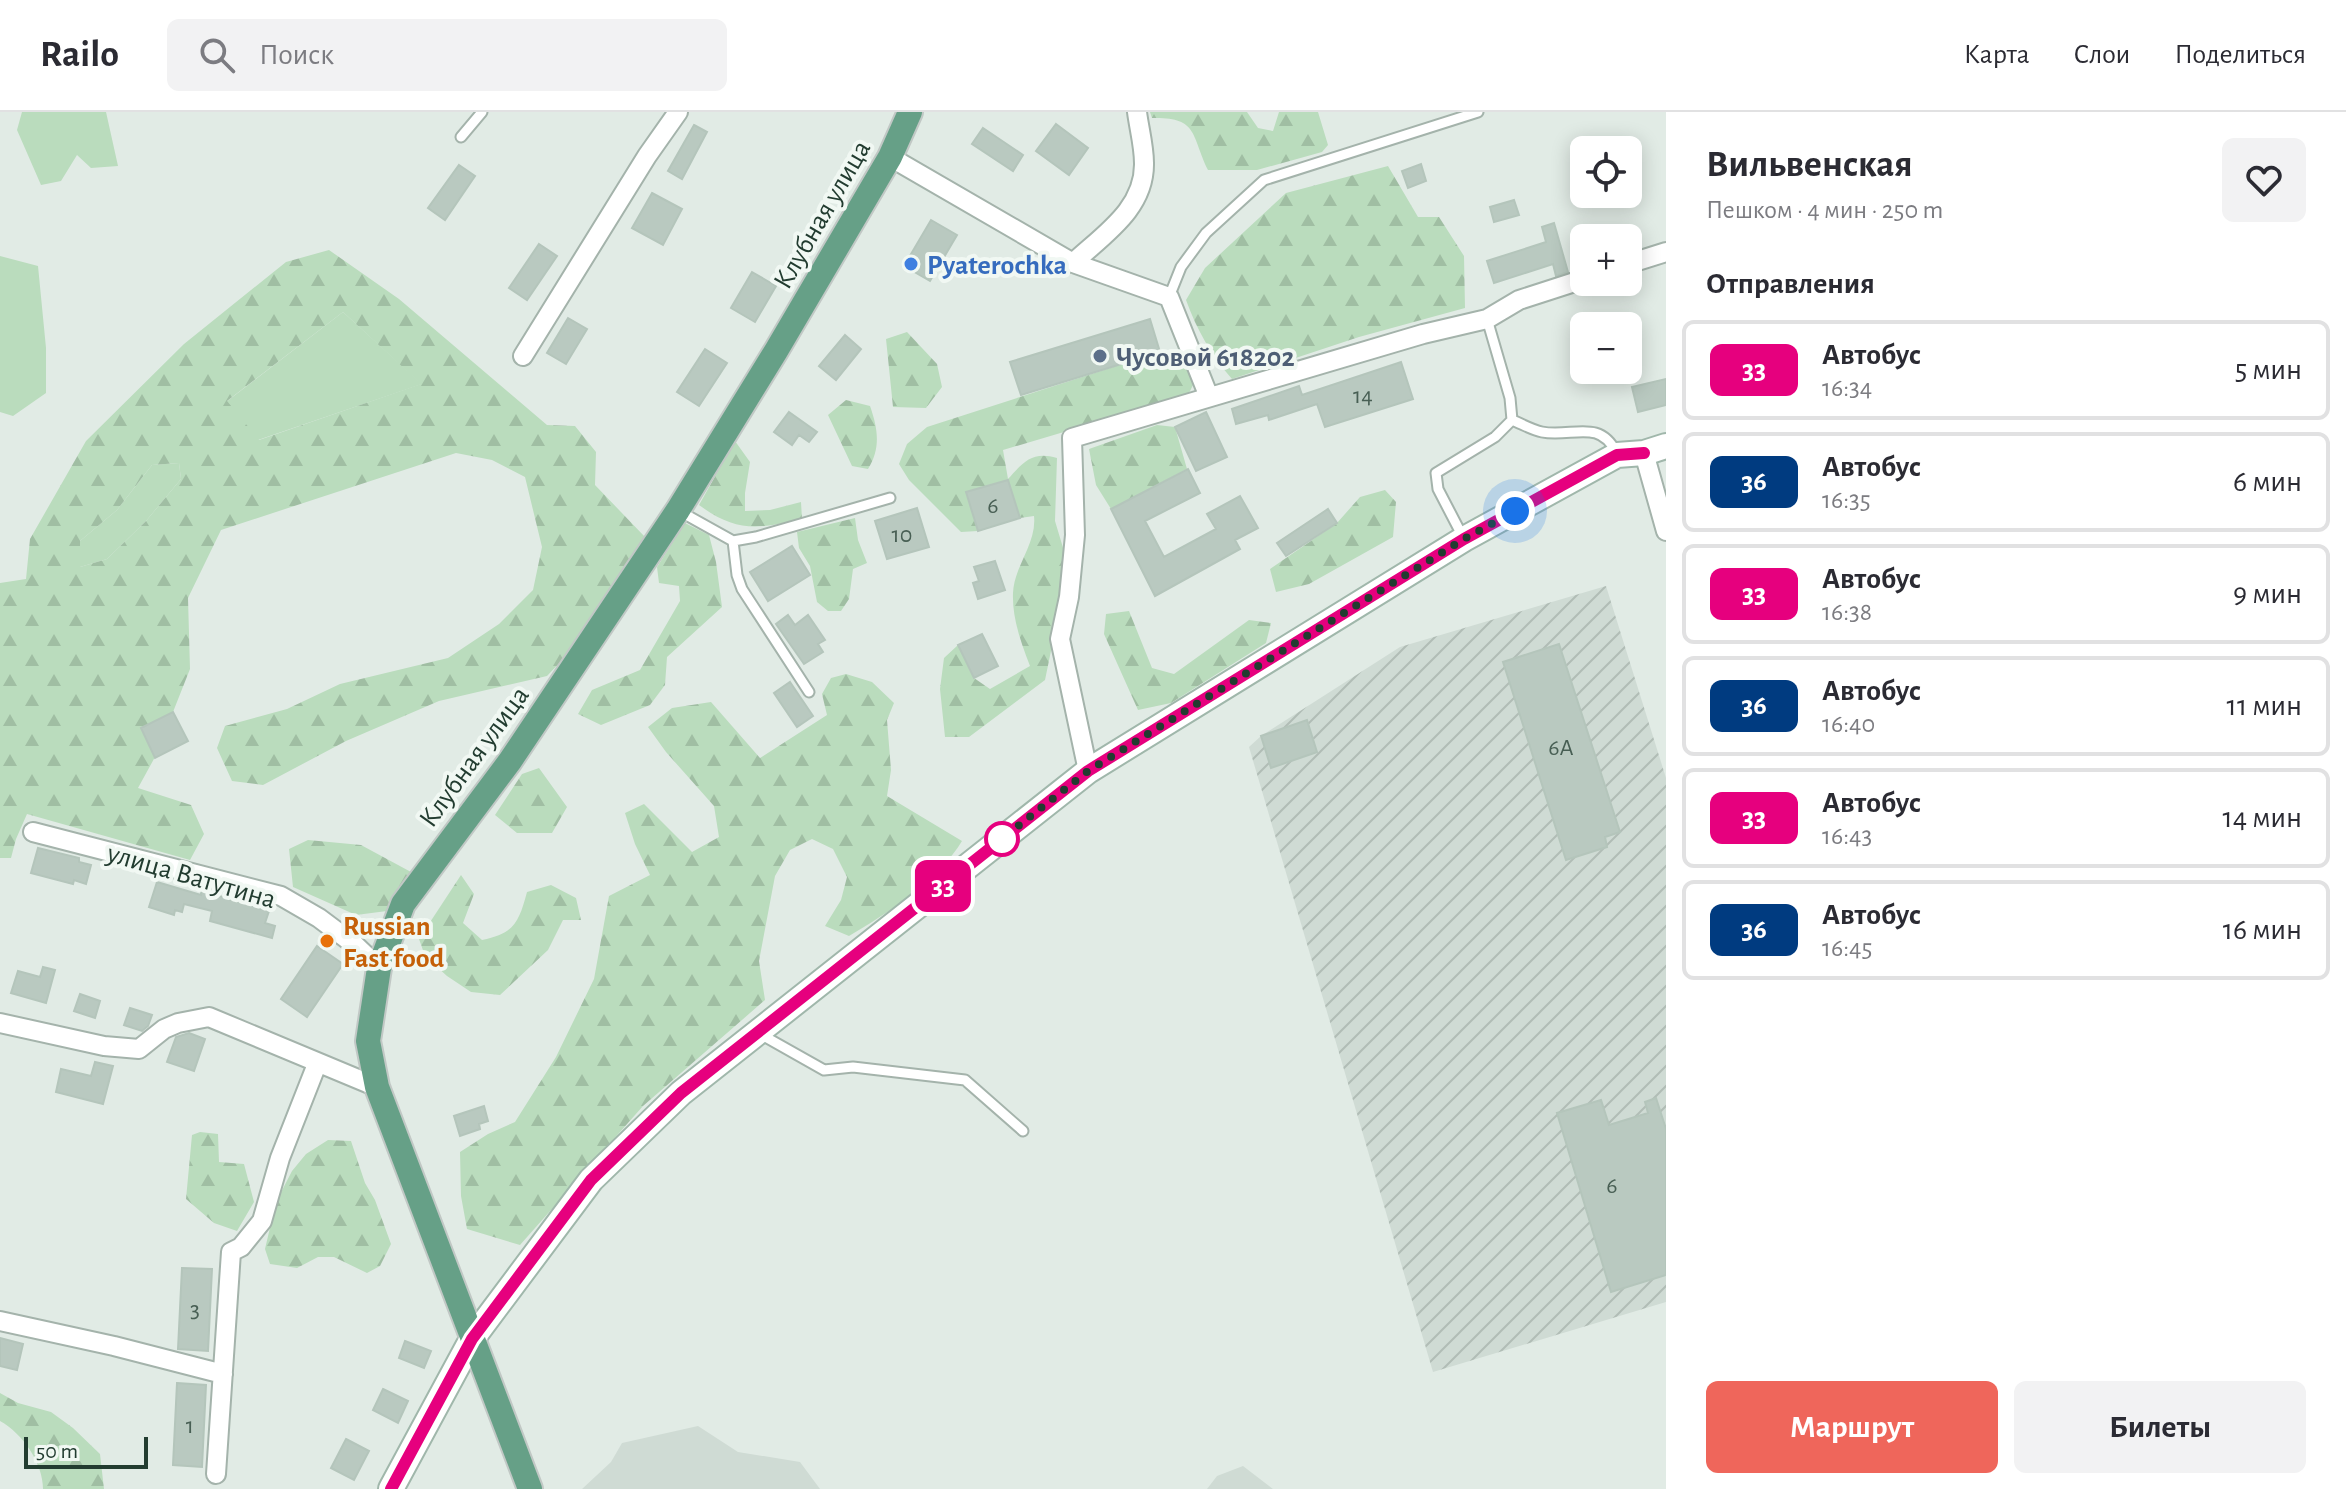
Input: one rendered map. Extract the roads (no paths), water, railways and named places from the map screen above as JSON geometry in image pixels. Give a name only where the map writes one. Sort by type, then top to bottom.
[{"type":"main road","name":"Клубная улица","points":[[530,1489],[377,1087],[368,1041],[379,968],[403,904],[510,761],[678,510],[890,157],[910,112]]},
{"type":"street","points":[[523,356],[647,156],[678,112]]},
{"type":"street","points":[[1073,263],[1132,208],[1141,187],[1145,164],[1137,112]]},
{"type":"street","points":[[890,157],[1073,263],[1169,297],[1209,397]]},
{"type":"street","points":[[1642,260],[1666,252]]},
{"type":"street","points":[[1088,771],[1060,639],[1069,597],[1075,535],[1072,438],[1423,334],[1487,319],[1519,300],[1570,284]]},
{"type":"street","points":[[391,1489],[472,1339],[591,1180],[681,1093],[1088,771],[1464,539],[1617,455],[1655,449],[1666,531]]},
{"type":"street","name":"улица Ватутина","points":[[33,832],[281,896],[319,918],[379,968]]},
{"type":"street","points":[[0,1023],[104,1046],[139,1049],[164,1029],[209,1017],[377,1087]]},
{"type":"street","points":[[216,1474],[231,1252],[241,1247],[262,1221],[280,1158],[317,1064]]},
{"type":"street","points":[[0,1321],[223,1374]]},
{"type":"lane","points":[[461,137],[482,112]]},
{"type":"lane","points":[[1169,297],[1181,267],[1206,233],[1264,180],[1478,112]]},
{"type":"lane","points":[[1487,319],[1510,398],[1512,420]]},
{"type":"lane","points":[[1512,420],[1542,432],[1593,431],[1611,441],[1617,455]]},
{"type":"lane","points":[[1464,539],[1438,489],[1436,473],[1495,437],[1512,420]]},
{"type":"lane","points":[[678,510],[733,541],[890,498]]},
{"type":"lane","points":[[733,541],[742,589],[809,692]]},
{"type":"lane","points":[[757,1032],[824,1070],[853,1067],[965,1080],[1023,1131]]},
{"type":"place","name":"Pyaterochka","points":[[911,264]]},
{"type":"place","name":"Чусовой 618202","points":[[1100,356]]},
{"type":"place","name":"Russian Fast food","points":[[327,941]]}]
